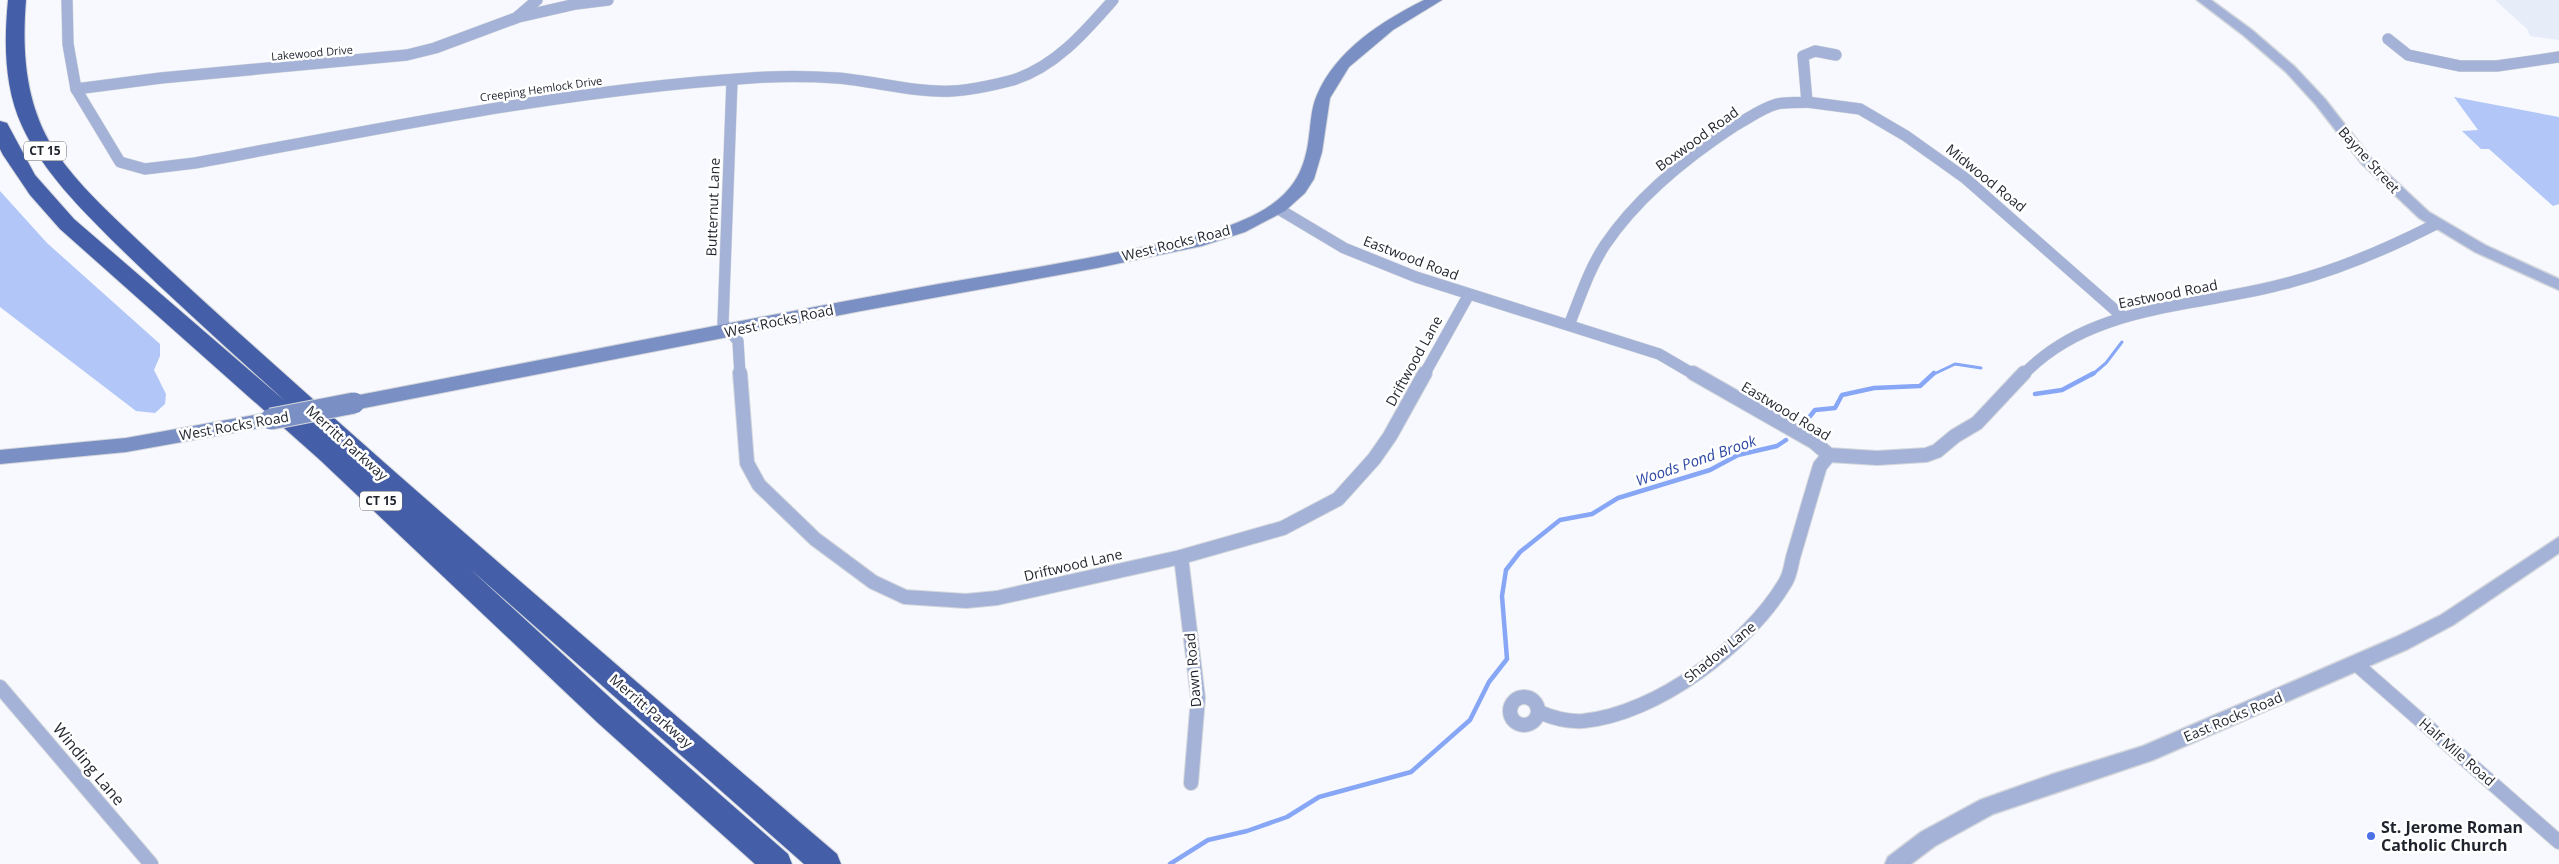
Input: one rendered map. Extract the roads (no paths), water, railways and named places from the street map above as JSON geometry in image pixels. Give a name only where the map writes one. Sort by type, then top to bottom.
[{"type":"highway","name":"Merritt Parkway","points":[[18,5],[15,59],[22,99],[37,138],[57,170],[141,255],[312,412],[826,864]]},
{"type":"highway","name":"Merritt Parkway","points":[[0,127],[13,158],[38,195],[67,224],[329,453],[608,714],[777,864]]},
{"type":"main road","name":"West Rocks Road","points":[[0,457],[126,445],[271,419],[1181,244],[1234,230],[1277,208],[1300,188],[1311,171],[1323,96],[1333,78],[1376,34],[1413,10],[1435,0]]},
{"type":"street","name":"Creeping Hemlock Drive","points":[[67,0],[68,44],[76,89],[120,162],[145,169],[196,163],[539,100],[732,80],[784,76],[829,78],[951,91],[999,84],[1044,66],[1079,39],[1113,0]]},
{"type":"street","name":"Lakewood Drive","points":[[76,89],[108,83],[407,55],[435,48],[516,18],[537,0]]},
{"type":"street","points":[[562,0],[576,4]]},
{"type":"street","points":[[516,18],[576,4],[608,0]]},
{"type":"street","name":"Bayne Street","points":[[2203,0],[2266,49],[2297,78],[2326,110],[2362,155],[2408,202],[2436,224],[2474,246],[2559,285]]},
{"type":"street","points":[[2388,39],[2408,55],[2460,66],[2498,66],[2548,57],[2559,57]]},
{"type":"street","points":[[1808,102],[1803,56],[1808,52],[1816,51],[1836,55]]},
{"type":"street","name":"Butternut Lane","points":[[730,331],[723,324],[732,80]]},
{"type":"street","name":"Midwood Road","points":[[1808,102],[1860,109],[1906,136],[1965,178],[2012,217],[2123,317]]},
{"type":"street","name":"Boxwood Road","points":[[1569,325],[1588,277],[1604,246],[1631,211],[1666,177],[1711,142],[1756,113],[1777,104],[1808,102]]},
{"type":"street","name":"Eastwood Road","points":[[1277,208],[1344,248],[1468,296],[1569,325],[1659,354],[1814,442],[1829,455],[1877,458],[1926,455],[1937,451],[1955,436],[1977,423],[2030,367],[2062,342],[2094,326],[2123,317],[2240,295],[2293,282],[2401,242],[2436,224]]},
{"type":"street","name":"Driftwood Lane","points":[[730,331],[738,341],[747,463],[759,485],[815,539],[860,574],[891,592],[905,596],[946,601],[997,598],[1181,557],[1283,528],[1338,499],[1374,459],[1390,436],[1468,296]]},
{"type":"street","name":"Shadow Lane","points":[[1539,712],[1561,721],[1585,721],[1608,718],[1675,688],[1743,635],[1758,621],[1787,581],[1820,466],[1829,455]]},
{"type":"street","name":"East Rocks Road","points":[[1895,864],[1928,839],[1987,807],[2053,783],[2146,754],[2402,643],[2447,620],[2559,544]]},
{"type":"street","name":"Dawn Road","points":[[1181,557],[1198,698],[1191,783]]},
{"type":"street","name":"Half Mile Road","points":[[2355,663],[2559,842]]},
{"type":"street","name":"Winding Lane","points":[[0,687],[151,864]]},
{"type":"waterway","name":"Woods Pond Brook","points":[[2092,375],[2106,363],[2122,342]]},
{"type":"waterway","name":"Woods Pond Brook","points":[[1932,375],[1955,364],[1981,368]]},
{"type":"waterway","name":"Woods Pond Brook","points":[[1807,420],[1815,410],[1835,408],[1842,395],[1874,388],[1920,386],[1934,373]]},
{"type":"waterway","name":"Woods Pond Brook","points":[[2035,394],[2062,390],[2094,373]]},
{"type":"waterway","name":"Woods Pond Brook","points":[[1170,864],[1208,840],[1247,831],[1287,817],[1319,797],[1411,772],[1470,720],[1489,682],[1507,659],[1502,596],[1506,570],[1520,552],[1560,520],[1592,514],[1618,498],[1710,470],[1738,455],[1777,446],[1786,440]]},
{"type":"place","name":"St. Jerome Roman Catholic Church","points":[[2371,836]]}]
